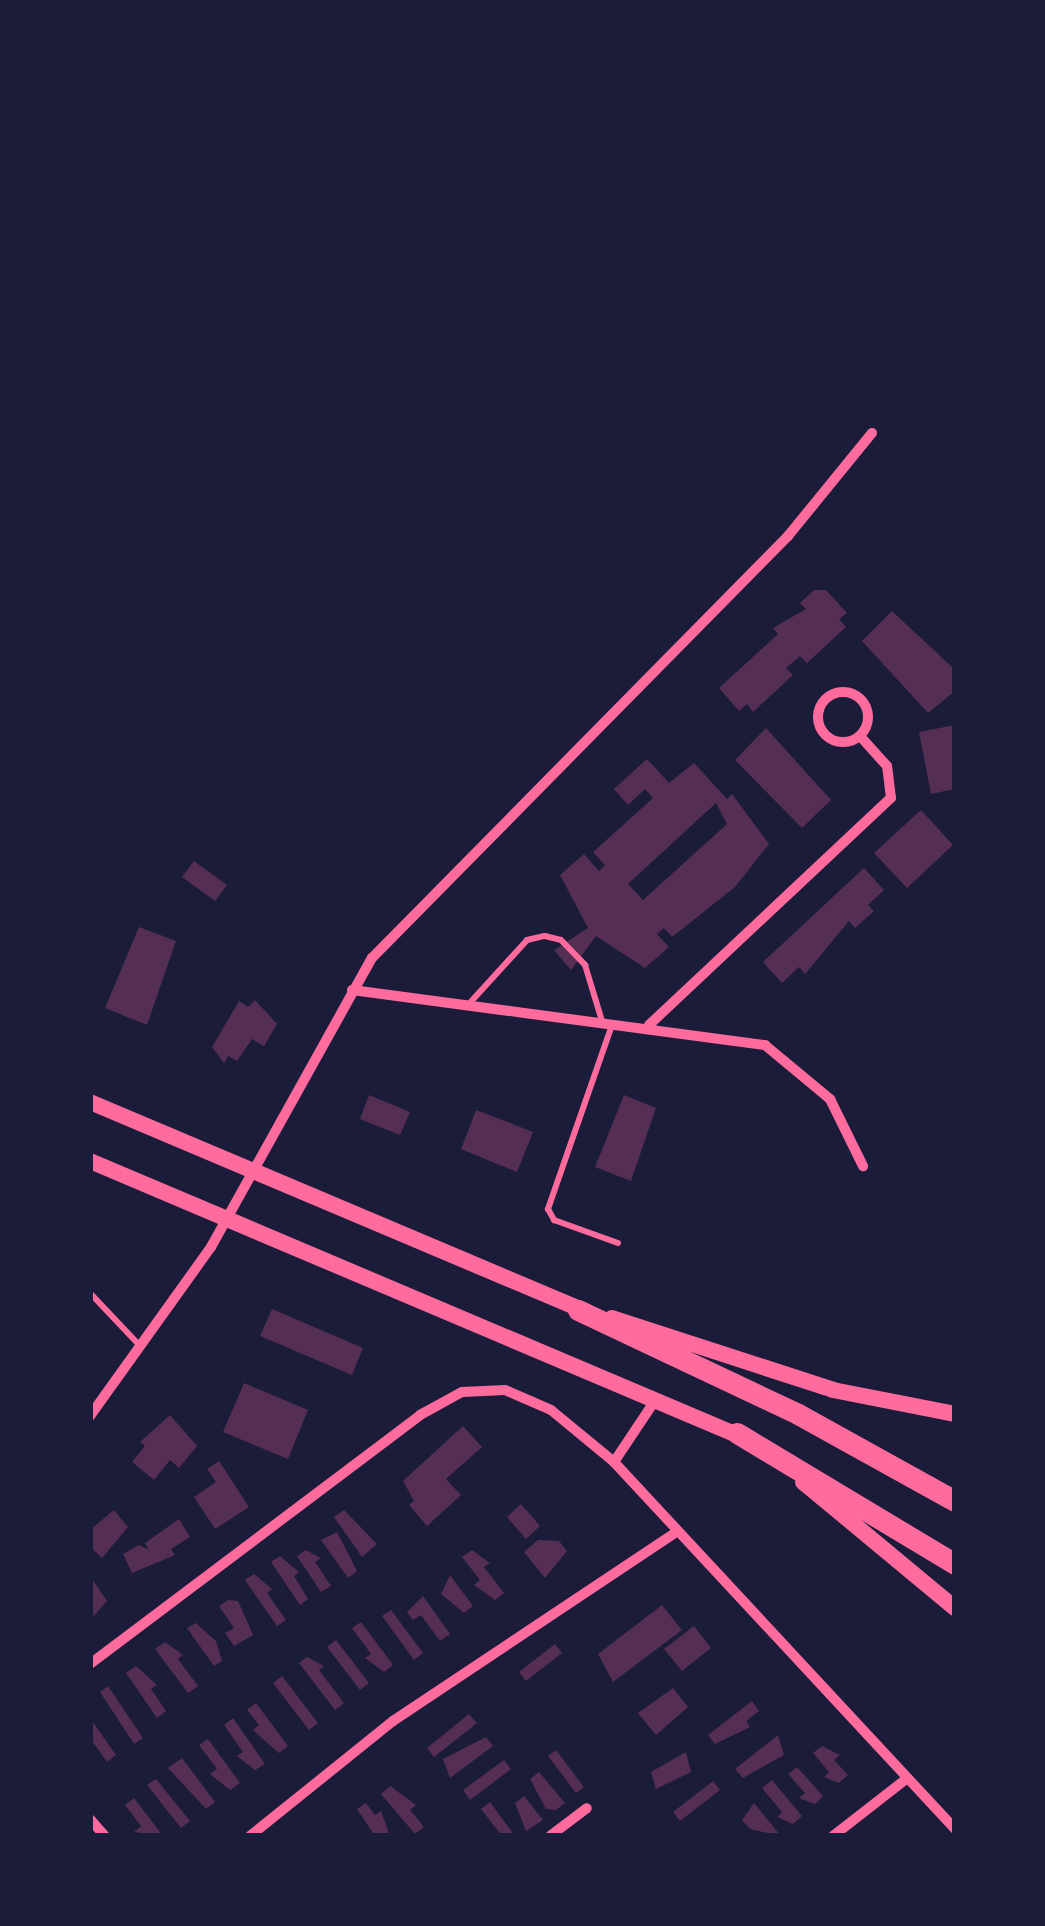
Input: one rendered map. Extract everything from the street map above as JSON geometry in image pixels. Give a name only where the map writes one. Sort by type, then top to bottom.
[{"type":"highway","points":[[578,1310],[798,1414],[955,1501]]},
{"type":"highway","points":[[737,1433],[955,1564]]},
{"type":"main road","points":[[90,1102],[578,1310],[832,1390],[955,1414]]},
{"type":"main road","points":[[90,1161],[737,1433],[955,1608]]},
{"type":"street","points":[[90,1416],[229,1216],[249,1168],[352,990],[419,909],[788,536],[872,433]]},
{"type":"street","points":[[845,692],[862,701],[868,719],[860,736],[842,742],[824,734],[818,716],[827,698],[845,692]]},
{"type":"street","points":[[649,1025],[882,811],[892,781],[860,736]]},
{"type":"street","points":[[352,990],[649,1025],[765,1045],[800,1067],[830,1099],[863,1166]]},
{"type":"street","points":[[90,1664],[420,1415],[482,1388],[551,1410],[614,1462],[955,1829]]},
{"type":"street","points":[[614,1462],[656,1399]]},
{"type":"street","points":[[250,1836],[393,1720],[676,1532]]},
{"type":"street","points":[[832,1836],[905,1780]]},
{"type":"street","points":[[550,1836],[586,1808]]},
{"type":"street","points":[[90,1819],[105,1836]]},
{"type":"lane","points":[[466,1006],[527,940],[544,936],[585,965],[608,1021],[548,1209],[554,1220],[618,1243]]},
{"type":"lane","points":[[90,1293],[141,1347]]},
{"type":"building","points":[[814,590],[826,590],[847,613],[839,619],[846,627],[807,663],[800,656],[786,668],[793,675],[753,712],[747,704],[739,711],[719,688],[778,634],[773,628],[806,609],[800,603]]},
{"type":"building","points":[[892,611],[952,667],[955,691],[928,713],[862,641]]},
{"type":"building","points":[[955,725],[955,789],[931,794],[919,732]]},
{"type":"building","points":[[766,728],[831,800],[802,828],[735,760]]},
{"type":"building","points":[[647,759],[669,783],[694,763],[727,799],[732,794],[769,844],[735,887],[672,937],[664,928],[657,934],[669,947],[645,968],[596,936],[571,970],[554,950],[588,928],[560,875],[584,854],[599,871],[605,865],[593,852],[653,798],[645,789],[628,805],[614,789]],"holes":[[[716,803],[727,824],[643,900],[628,884]]]},
{"type":"building","points":[[921,810],[953,845],[907,888],[874,853]]},
{"type":"building","points":[[194,861],[227,885],[215,901],[182,877]]},
{"type":"building","points":[[864,868],[884,890],[868,905],[874,911],[855,928],[849,921],[805,974],[799,967],[782,983],[763,962]]},
{"type":"building","points":[[139,927],[176,941],[147,1025],[105,1008]]},
{"type":"building","points":[[255,1000],[277,1024],[264,1046],[252,1039],[237,1061],[228,1056],[224,1063],[212,1047],[239,1001],[248,1007]]},
{"type":"building","points":[[369,1095],[410,1112],[400,1135],[360,1119]]},
{"type":"building","points":[[624,1095],[656,1108],[631,1181],[595,1167]]},
{"type":"building","points":[[476,1110],[533,1132],[517,1172],[461,1149]]},
{"type":"building","points":[[272,1309],[363,1348],[352,1375],[260,1336]]},
{"type":"building","points":[[244,1383],[308,1410],[288,1459],[223,1432]]},
{"type":"building","points":[[170,1415],[197,1446],[179,1468],[170,1460],[154,1480],[132,1462],[145,1446],[140,1442]]},
{"type":"building","points":[[463,1426],[482,1447],[446,1479],[461,1495],[427,1526],[409,1505],[414,1501],[403,1481]]},
{"type":"building","points":[[219,1461],[249,1507],[215,1529],[194,1497],[216,1482],[207,1469]]},
{"type":"building","points":[[521,1504],[540,1526],[526,1539],[507,1517]]},
{"type":"building","points":[[114,1510],[128,1527],[102,1558],[90,1547],[90,1530]]},
{"type":"building","points":[[344,1510],[377,1544],[362,1557],[334,1517]]},
{"type":"building","points":[[179,1519],[190,1537],[171,1549],[175,1555],[132,1573],[123,1554],[139,1545],[149,1550],[145,1543]]},
{"type":"building","points":[[337,1532],[357,1571],[348,1578],[321,1540]]},
{"type":"building","points":[[538,1540],[559,1541],[567,1551],[545,1578],[524,1552]]},
{"type":"building","points":[[306,1550],[321,1558],[315,1562],[331,1586],[321,1592],[297,1556]]},
{"type":"building","points":[[472,1550],[490,1563],[484,1567],[504,1593],[495,1600],[474,1585],[480,1580],[462,1557]]},
{"type":"building","points":[[280,1556],[299,1572],[294,1576],[308,1599],[300,1605],[271,1562]]},
{"type":"building","points":[[254,1574],[272,1589],[267,1593],[286,1620],[277,1626],[245,1580]]},
{"type":"building","points":[[450,1575],[473,1606],[464,1613],[441,1594]]},
{"type":"building","points":[[90,1576],[107,1601],[92,1618],[90,1615]]},
{"type":"building","points":[[423,1596],[450,1634],[440,1641],[421,1615],[413,1620],[407,1612]]},
{"type":"building","points":[[238,1601],[253,1635],[234,1646],[225,1633],[234,1628],[219,1606]]},
{"type":"building","points":[[662,1605],[682,1630],[613,1682],[598,1654]]},
{"type":"building","points":[[391,1610],[423,1653],[414,1660],[382,1616]]},
{"type":"building","points":[[361,1622],[393,1665],[384,1672],[365,1658],[371,1654],[352,1628]]},
{"type":"building","points":[[196,1623],[216,1641],[222,1661],[214,1666],[187,1628]]},
{"type":"building","points":[[694,1626],[711,1648],[682,1671],[664,1649]]},
{"type":"building","points":[[336,1640],[369,1683],[360,1690],[327,1647]]},
{"type":"building","points":[[165,1642],[183,1655],[178,1659],[198,1686],[188,1693],[155,1649]]},
{"type":"building","points":[[555,1644],[562,1653],[526,1681],[519,1672]]},
{"type":"building","points":[[307,1657],[324,1666],[319,1670],[344,1703],[335,1710],[299,1663]]},
{"type":"building","points":[[136,1666],[157,1685],[151,1689],[166,1711],[157,1718],[126,1673]]},
{"type":"building","points":[[282,1676],[318,1723],[309,1730],[273,1683]]},
{"type":"building","points":[[108,1686],[143,1738],[134,1744],[100,1692]]},
{"type":"building","points":[[673,1688],[688,1707],[656,1735],[638,1713]]},
{"type":"building","points":[[752,1701],[759,1711],[746,1721],[750,1727],[715,1744],[708,1735]]},
{"type":"building","points":[[256,1703],[288,1746],[279,1753],[253,1730],[259,1725],[247,1710]]},
{"type":"building","points":[[469,1714],[477,1723],[434,1757],[427,1748]]},
{"type":"building","points":[[90,1718],[116,1755],[107,1762],[90,1738]]},
{"type":"building","points":[[233,1718],[265,1764],[255,1770],[237,1756],[243,1752],[224,1725]]},
{"type":"building","points":[[778,1735],[784,1755],[743,1778],[735,1769]]},
{"type":"building","points":[[486,1737],[493,1746],[450,1778],[443,1759]]},
{"type":"building","points":[[208,1739],[240,1783],[230,1790],[210,1774],[217,1769],[199,1745]]},
{"type":"building","points":[[822,1746],[840,1755],[834,1760],[848,1775],[839,1783],[824,1777],[829,1772],[813,1753]]},
{"type":"building","points":[[556,1750],[584,1787],[576,1793],[548,1756]]},
{"type":"building","points":[[686,1752],[691,1772],[656,1789],[651,1772]]},
{"type":"building","points":[[182,1758],[215,1802],[206,1809],[168,1768]]},
{"type":"building","points":[[504,1760],[511,1769],[470,1800],[463,1790]]},
{"type":"building","points":[[797,1767],[823,1796],[815,1804],[799,1798],[805,1793],[788,1774]]},
{"type":"building","points":[[539,1772],[565,1803],[556,1810],[546,1809],[530,1779]]},
{"type":"building","points":[[156,1779],[190,1821],[181,1828],[147,1785]]},
{"type":"building","points":[[772,1780],[802,1816],[793,1824],[777,1817],[782,1812],[762,1788]]},
{"type":"building","points":[[713,1781],[720,1790],[680,1821],[673,1812]]},
{"type":"building","points":[[390,1786],[416,1805],[410,1810],[424,1827],[415,1834],[381,1794]]},
{"type":"building","points":[[524,1796],[543,1820],[526,1831],[515,1803]]},
{"type":"building","points":[[134,1798],[163,1836],[134,1832],[141,1826],[125,1805]]},
{"type":"building","points":[[490,1802],[515,1836],[502,1836],[481,1809]]},
{"type":"building","points":[[366,1803],[375,1815],[381,1811],[390,1836],[375,1836],[357,1809]]},
{"type":"building","points":[[754,1803],[781,1836],[750,1829],[742,1820]]}]
